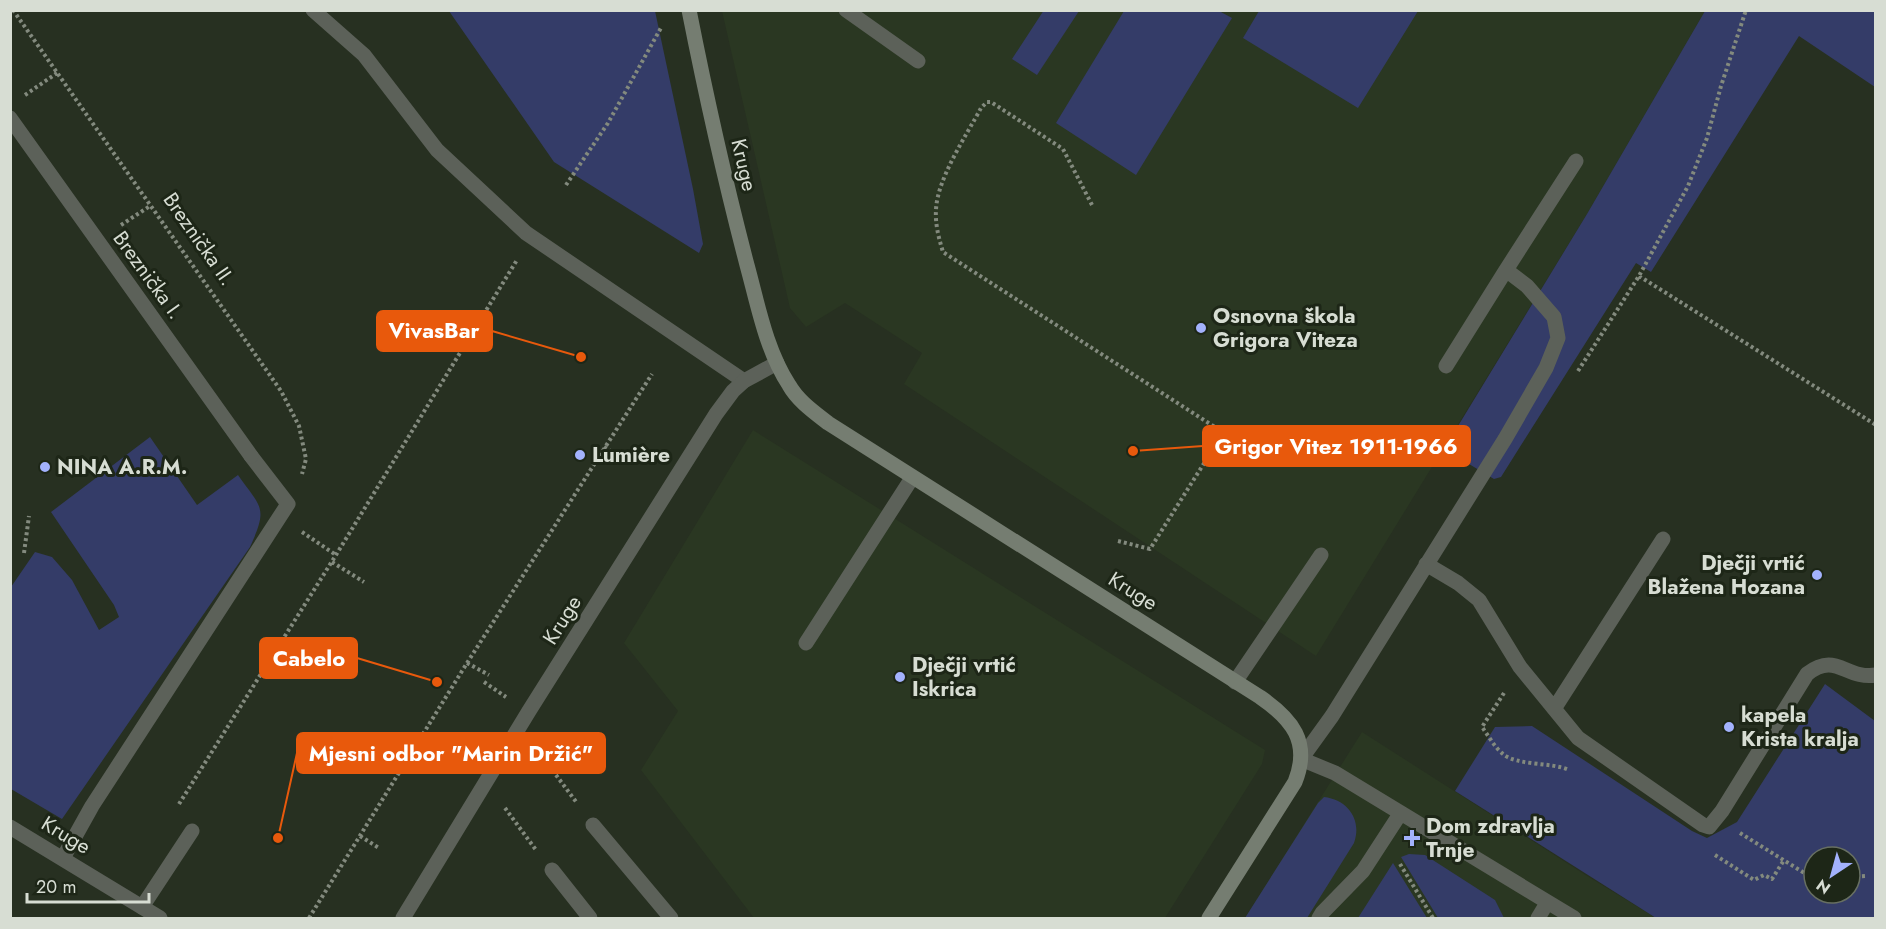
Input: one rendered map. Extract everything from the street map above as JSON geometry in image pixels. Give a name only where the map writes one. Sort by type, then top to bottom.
[{"type":"street","points":[[313,10],[364,55],[437,150],[526,233],[744,381]]},
{"type":"street","name":"Kruge","points":[[688,10],[737,228],[777,363],[789,386],[810,409],[828,423],[1278,709],[1288,720],[1300,742],[1301,759]]},
{"type":"street","points":[[846,10],[918,61]]},
{"type":"street","name":"Breznička I.","points":[[10,118],[251,456],[284,511]]},
{"type":"street","points":[[1446,366],[1576,161]]},
{"type":"street","points":[[1209,918],[1288,793],[1298,773],[1301,759],[1332,716],[1511,429],[1546,368],[1558,338],[1554,317],[1527,286],[1506,270]]},
{"type":"street","name":"Kruge","points":[[403,918],[529,711],[716,414],[732,391],[744,381],[777,363]]},
{"type":"street","points":[[806,643],[912,478]]},
{"type":"street","points":[[63,858],[92,806],[284,511]]},
{"type":"street","points":[[1554,709],[1663,539]]},
{"type":"street","points":[[1236,682],[1321,555]]},
{"type":"street","points":[[1426,564],[1458,583],[1479,600],[1520,668],[1578,738],[1709,827],[1717,819],[1807,674],[1826,663],[1867,676],[1875,675]]},
{"type":"street","points":[[1301,759],[1335,773],[1574,918]]},
{"type":"street","points":[[1319,918],[1363,871],[1400,814]]},
{"type":"street","points":[[593,825],[671,918]]},
{"type":"street","name":"Kruge","points":[[10,827],[160,918]]},
{"type":"street","points":[[142,907],[192,831]]},
{"type":"street","points":[[552,870],[590,918]]},
{"type":"street","points":[[1538,918],[1547,903]]},
{"type":"path","name":"Breznička II.","points":[[13,10],[281,391],[300,426],[306,459],[298,487],[284,511]]},
{"type":"path","points":[[1574,377],[1639,276],[1688,186],[1707,138],[1720,86],[1746,10]]},
{"type":"path","points":[[566,184],[608,123],[667,17]]},
{"type":"path","points":[[20,99],[57,73]]},
{"type":"path","points":[[1092,205],[1063,149],[991,102],[987,102],[981,108],[941,185],[936,210],[943,252],[1224,431],[1150,549],[1118,541]]},
{"type":"path","points":[[175,810],[332,562],[519,255]]},
{"type":"path","points":[[1639,276],[1875,425]]},
{"type":"path","points":[[309,918],[466,663],[470,652],[652,374]]},
{"type":"path","points":[[604,447],[625,460]]},
{"type":"path","points":[[284,511],[336,555]]},
{"type":"path","points":[[24,553],[29,516]]},
{"type":"path","points":[[332,562],[364,582]]},
{"type":"path","points":[[466,663],[489,675]]},
{"type":"path","points":[[538,750],[593,825]]},
{"type":"path","points":[[503,806],[552,870]]},
{"type":"path","points":[[1717,819],[1802,872]]},
{"type":"path","points":[[360,836],[379,848]]},
{"type":"path","points":[[1395,856],[1433,918]]},
{"type":"path","points":[[1862,876],[1866,876]]},
{"type":"shaded area","points":[[1044,10],[1079,11],[1037,75],[1012,59]]},
{"type":"shaded area","points":[[449,11],[655,11],[703,244],[699,253],[554,162]]},
{"type":"shaded area","name":"Osnovna škola Grigora Viteza","points":[[722,11],[1705,11],[1587,214],[1316,656],[904,384],[922,353],[845,303],[806,327],[790,308]]},
{"type":"shaded area","points":[[1124,11],[1219,11],[1232,18],[1136,175],[1056,123]]},
{"type":"shaded area","points":[[1259,11],[1418,11],[1358,108],[1243,38]]},
{"type":"shaded area","points":[[1705,11],[1875,11],[1875,87],[1799,36],[1651,272],[1636,263],[1501,477],[1494,479],[1444,449],[1587,214]]},
{"type":"shaded area","name":"Dječji vrtić Iskrica","points":[[753,430],[1265,750],[1262,764],[1165,918],[754,918],[641,770],[678,711],[624,643]]},
{"type":"shaded area","points":[[150,437],[197,505],[238,475],[260,509],[259,524],[250,547],[62,819],[11,789],[11,587],[35,552],[52,557],[72,580],[99,630],[119,617],[114,605],[51,512]]},
{"type":"shaded area","points":[[1825,684],[1875,721],[1875,918],[1656,918],[1455,791],[1495,727],[1532,726],[1692,831],[1707,838],[1737,822]]},
{"type":"shaded area","name":"Dom zdravlja Trnje","points":[[1362,732],[1584,874],[1656,918],[1245,918]]},
{"type":"shaded area","points":[[1324,797],[1347,807],[1355,820],[1356,835],[1354,843],[1307,918],[1245,918],[1318,803]]},
{"type":"shaded area","points":[[1409,854],[1425,855],[1495,900],[1504,918],[1438,918],[1401,857]]},
{"type":"shaded area","points":[[1393,863],[1427,918],[1358,918]]},
{"type":"place","name":"Osnovna škola Grigora Viteza","points":[[1201,328]]},
{"type":"place","name":"VivasBar","points":[[581,357]]},
{"type":"place","name":"Grigor Vitez 1911-1966","points":[[1133,451]]},
{"type":"place","name":"Lumière","points":[[580,455]]},
{"type":"place","name":"NINA A.R.M.","points":[[45,467]]},
{"type":"place","name":"Dječji vrtić Blažena Hozana","points":[[1817,575]]},
{"type":"place","name":"Dječji vrtić Iskrica","points":[[900,677]]},
{"type":"place","name":"Cabelo","points":[[437,682]]},
{"type":"place","name":"kapela Krista kralja","points":[[1729,727]]},
{"type":"place","name":"Mjesni odbor \"Marin Držić\"","points":[[278,838]]},
{"type":"place","name":"Dom zdravlja Trnje","points":[[1412,838]]}]
